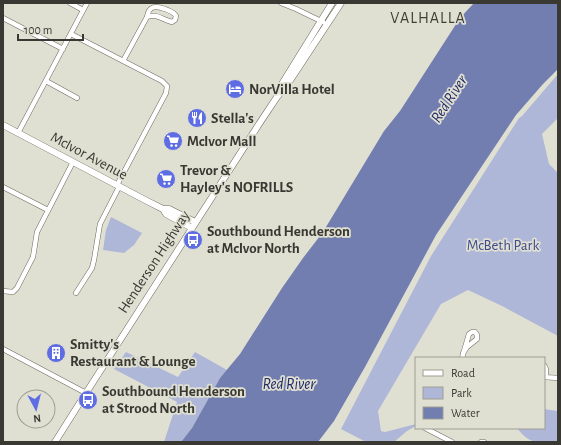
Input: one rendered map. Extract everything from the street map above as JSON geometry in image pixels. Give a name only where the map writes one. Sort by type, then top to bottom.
[{"type":"main road","name":"Henderson Highway","points":[[277,97],[280,87],[332,3]]},
{"type":"main road","name":"Henderson Highway","points":[[55,442],[277,97],[287,85],[341,3]]},
{"type":"main road","name":"McIvor Avenue","points":[[3,125],[163,210],[166,214],[194,225]]},
{"type":"street","points":[[70,3],[83,10]]},
{"type":"street","points":[[18,133],[87,3]]},
{"type":"street","points":[[281,3],[321,20],[327,25]]},
{"type":"street","points":[[123,60],[147,17],[148,11],[151,8],[157,6],[175,13],[176,16],[175,20],[172,22],[156,15],[147,17]]},
{"type":"street","points":[[3,18],[63,49]]},
{"type":"street","points":[[71,34],[162,81],[167,86],[167,90],[100,224],[92,268],[76,293]]},
{"type":"street","points":[[46,81],[78,98]]},
{"type":"street","points":[[3,291],[13,292],[17,288],[30,265],[33,257],[37,232],[73,162]]},
{"type":"street","points":[[3,187],[48,210]]},
{"type":"street","points":[[3,349],[86,393]]},
{"type":"street","points":[[545,377],[558,378]]},
{"type":"street","points":[[427,429],[452,442]]},
{"type":"green space","name":"McBeth Park","points":[[558,74],[558,118],[542,134],[549,164],[558,173],[558,336],[502,306],[468,290],[441,304],[378,411],[381,431],[385,432],[415,424],[415,427],[394,442],[366,442],[341,429],[431,256],[519,118]]},
{"type":"green space","points":[[111,217],[142,233],[134,245],[124,253],[103,250],[106,230]]},
{"type":"green space","points":[[126,352],[178,377],[195,352],[227,370],[220,378],[192,428],[181,442],[164,442],[177,402],[114,369]]},
{"type":"green space","points":[[545,409],[558,411],[558,442],[539,442],[530,440],[518,429],[545,429]]},
{"type":"water","name":"Red River","points":[[474,3],[558,3],[558,69],[516,115],[436,235],[365,367],[334,421],[318,442],[181,442],[192,428],[220,378],[240,354],[282,288],[323,232],[384,131],[400,111],[460,18]]},
{"type":"place","name":"NorVilla Hotel","points":[[235,89]]},
{"type":"place","name":"Stella's","points":[[197,118]]},
{"type":"place","name":"McIvor Mall","points":[[173,141]]},
{"type":"place","name":"Trevor & Hayley's NOFRILLS","points":[[166,179]]},
{"type":"place","name":"Southbound Henderson at McIvor North","points":[[193,240]]},
{"type":"place","name":"Smitty's Restaurant & Lounge","points":[[56,353]]},
{"type":"place","name":"Southbound Henderson at Strood North","points":[[88,400]]},
{"type":"district","name":"VALHALLA","points":[[428,18]]}]
